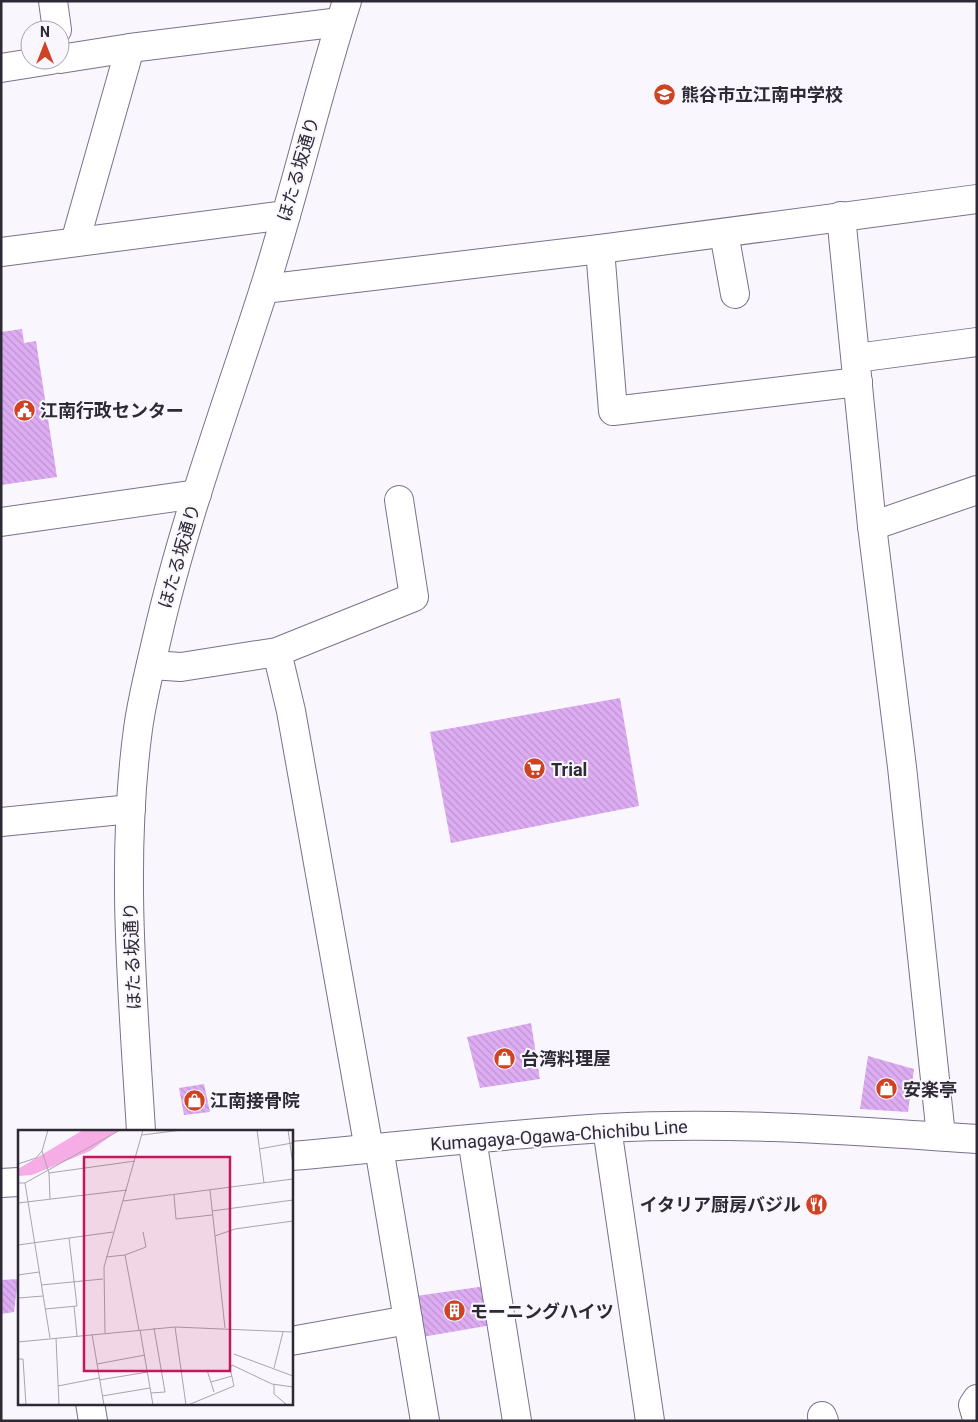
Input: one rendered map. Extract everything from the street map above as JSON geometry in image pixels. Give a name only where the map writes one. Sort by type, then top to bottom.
[{"type":"street","points":[[53,1],[56,20]]},
{"type":"street","points":[[70,56],[130,48],[344,12]]},
{"type":"street","name":"ほたる坂通り","points":[[140,1130],[129,898],[131,808],[138,728],[170,580],[264,289],[344,12]]},
{"type":"street","points":[[75,242],[130,48]]},
{"type":"street","points":[[1,68],[20,64]]},
{"type":"street","points":[[264,289],[600,249],[977,199]]},
{"type":"street","points":[[1,252],[286,215]]},
{"type":"street","points":[[841,216],[872,526],[904,787],[941,1136]]},
{"type":"street","points":[[724,232],[735,294]]},
{"type":"street","points":[[600,249],[613,411],[857,370],[977,342]]},
{"type":"street","points":[[872,526],[977,490]]},
{"type":"street","points":[[1,522],[197,494]]},
{"type":"street","points":[[151,664],[181,667],[277,652],[414,597],[399,500]]},
{"type":"street","points":[[277,652],[291,711],[408,1320],[425,1421]]},
{"type":"street","points":[[1,822],[131,808]]},
{"type":"street","name":"Kumagaya-Ogawa-Chichibu Line","points":[[292,1156],[607,1128],[752,1127],[977,1139]]},
{"type":"street","points":[[607,1128],[650,1421]]},
{"type":"street","points":[[472,1139],[517,1421]]},
{"type":"street","points":[[1,1184],[18,1182]]},
{"type":"street","points":[[292,1341],[408,1320]]},
{"type":"street","points":[[977,1399],[973,1405],[977,1419]]},
{"type":"street","points":[[90,1404],[93,1421]]},
{"type":"building","name":"江南行政センター","points":[[22,329],[24,343],[36,341],[57,477],[1,485],[1,332]]},
{"type":"building","name":"Trial","points":[[620,698],[639,806],[451,843],[430,732]]},
{"type":"building","name":"台湾料理屋","points":[[531,1023],[540,1079],[480,1088],[467,1037]]},
{"type":"building","name":"安楽亭","points":[[868,1056],[914,1069],[908,1112],[860,1109]]},
{"type":"building","name":"江南接骨院","points":[[204,1084],[210,1112],[184,1115],[179,1088]]},
{"type":"building","points":[[18,1279],[14,1312],[1,1314],[1,1280]]},
{"type":"building","name":"モーニングハイツ","points":[[486,1286],[492,1325],[422,1337],[416,1296]]},
{"type":"place","name":"熊谷市立江南中学校","points":[[665,94]]},
{"type":"place","name":"江南行政センター","points":[[24,410]]},
{"type":"place","name":"Trial","points":[[535,769]]},
{"type":"place","name":"台湾料理屋","points":[[505,1058]]},
{"type":"place","name":"安楽亭","points":[[887,1089]]},
{"type":"place","name":"江南接骨院","points":[[194,1100]]},
{"type":"place","name":"イタリア厨房バジル","points":[[817,1204]]},
{"type":"place","name":"モーニングハイツ","points":[[454,1311]]}]
